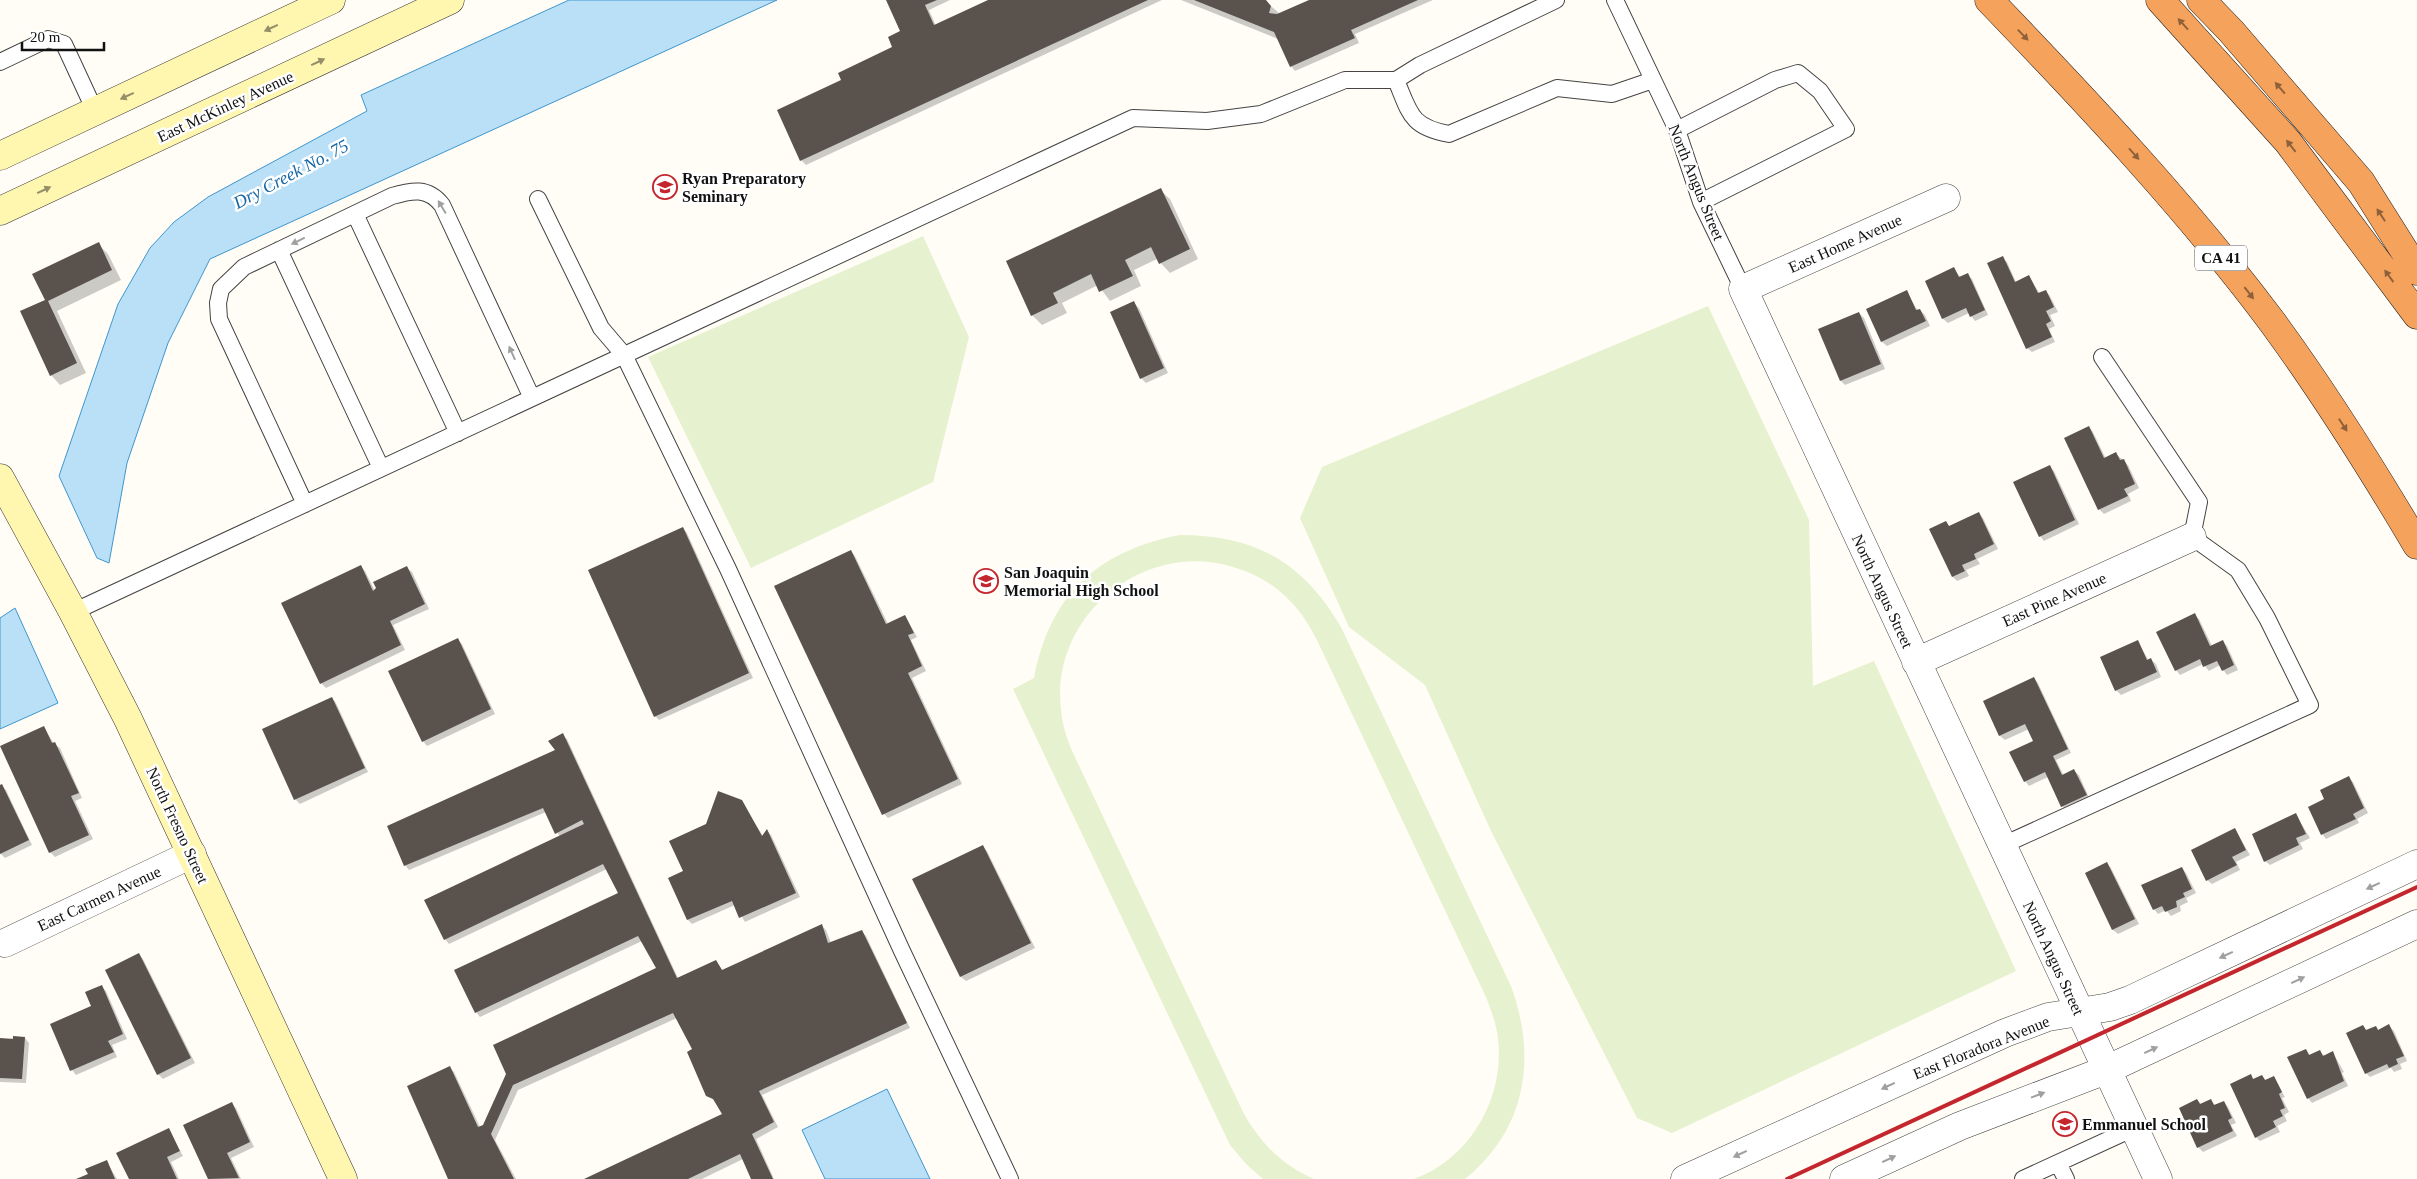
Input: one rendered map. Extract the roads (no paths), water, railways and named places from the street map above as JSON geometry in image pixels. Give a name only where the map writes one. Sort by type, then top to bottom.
[{"type":"highway","name":"CA 41","points":[[1989,0],[2096,111],[2179,205],[2273,324],[2341,422],[2417,545]]},
{"type":"highway","points":[[2160,0],[2288,142],[2417,315]]},
{"type":"highway","points":[[2201,0],[2231,31],[2360,182],[2417,270]]},
{"type":"main road","points":[[0,156],[331,0]]},
{"type":"main road","name":"East McKinley Avenue","points":[[0,211],[450,0]]},
{"type":"main road","name":"North Fresno Street","points":[[0,478],[72,610],[128,719],[343,1179]]},
{"type":"street","name":"East Home Avenue","points":[[1743,289],[1946,198]]},
{"type":"street","name":"North Angus Street","points":[[1743,289],[2001,846],[2158,1179]]},
{"type":"street","name":"East Pine Avenue","points":[[1916,662],[2192,536]]},
{"type":"street","name":"East Carmen Avenue","points":[[5,943],[192,854]]},
{"type":"street","name":"East Floradora Avenue","points":[[1685,1179],[2005,1033],[2048,1017],[2110,1008],[2130,1000],[2417,864]]},
{"type":"street","points":[[1844,1179],[1969,1122],[2106,1070],[2417,924]]},
{"type":"lane","points":[[72,610],[305,504],[1133,118],[1207,121],[1261,114],[1345,80],[1396,80],[1420,65],[1556,0]]},
{"type":"lane","name":"North Angus Street","points":[[1615,0],[1677,130],[1701,202],[1743,289]]},
{"type":"lane","points":[[0,62],[48,40],[64,44],[96,111]]},
{"type":"lane","points":[[1677,130],[1775,80],[1798,73],[1820,91],[1846,129],[1701,202]]},
{"type":"lane","points":[[1396,80],[1414,120],[1432,131],[1449,134],[1556,88],[1612,94],[1653,80]]},
{"type":"lane","points":[[305,504],[219,320],[218,303],[221,290],[228,280],[244,267],[392,196],[411,190],[425,192],[435,196],[442,205],[532,398]]},
{"type":"lane","points":[[538,199],[601,328],[624,355],[728,569],[898,942],[1010,1179]]},
{"type":"lane","points":[[355,214],[458,432]]},
{"type":"lane","points":[[279,250],[381,468]]},
{"type":"lane","points":[[2001,846],[2310,705],[2267,618],[2238,570],[2192,536],[2199,502],[2102,357]]},
{"type":"lane","points":[[2023,1179],[2134,1128]]},
{"type":"lane","points":[[2058,1163],[2066,1179]]},
{"type":"water","name":"Dry Creek No. 75","points":[[569,0],[777,0],[210,259],[168,343],[127,463],[109,563],[97,558],[59,476],[118,304],[150,248],[174,222],[208,197],[367,111],[361,95]]},
{"type":"water","points":[[15,608],[58,703],[0,729],[0,618]]},
{"type":"water","points":[[887,1089],[930,1179],[825,1179],[802,1130]]},
{"type":"railway","points":[[1787,1179],[2417,887]]},
{"type":"place","name":"Ryan Preparatory Seminary","points":[[665,187]]},
{"type":"place","name":"San Joaquin Memorial High School","points":[[986,581]]},
{"type":"place","name":"Emmanuel School","points":[[2065,1124]]}]
